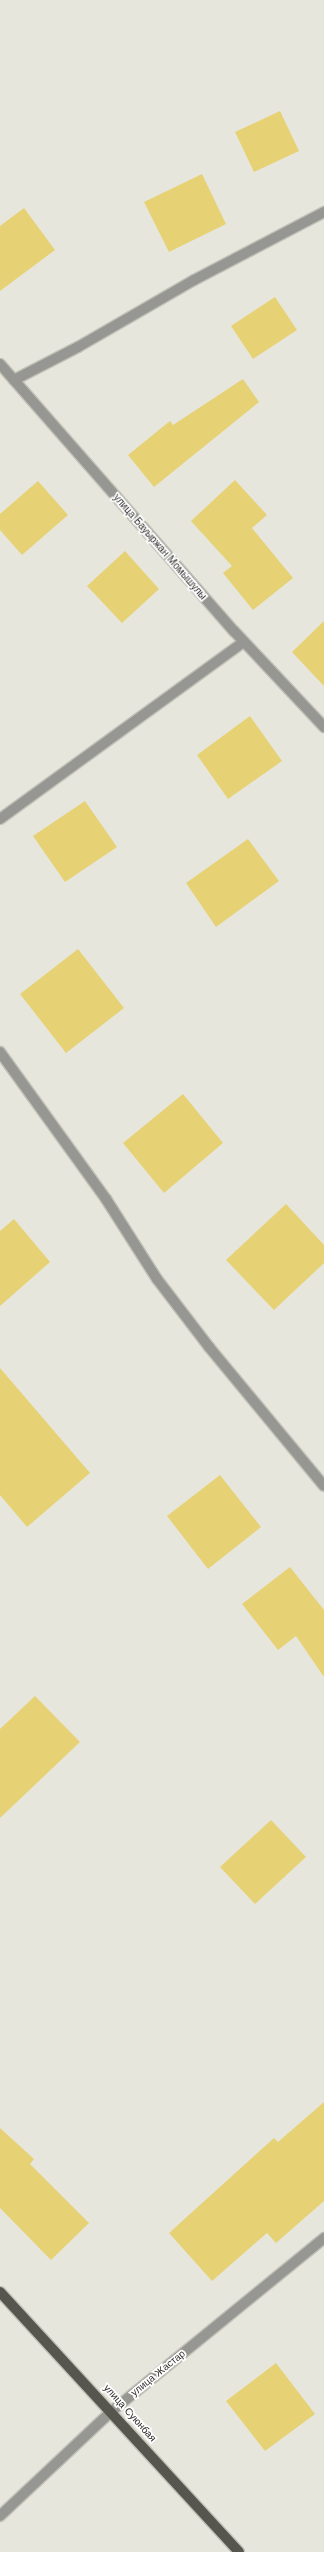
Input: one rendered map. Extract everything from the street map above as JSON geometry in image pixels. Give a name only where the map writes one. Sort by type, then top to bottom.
[{"type":"main road","name":"улица Суюнбая","points":[[0,2292],[112,2411],[239,2552]]},
{"type":"street","points":[[14,380],[78,347],[194,280],[324,212]]},
{"type":"street","name":"улица Бауыржан Момышулы","points":[[0,364],[244,642],[324,728]]},
{"type":"street","points":[[0,819],[244,642]]},
{"type":"street","points":[[0,1052],[106,1199],[157,1279],[208,1348],[324,1486]]},
{"type":"street","name":"улица Жастар","points":[[0,2516],[112,2411],[324,2238]]},
{"type":"building","points":[[280,111],[299,151],[254,172],[235,132]]},
{"type":"building","points":[[202,174],[226,224],[169,252],[144,202]]},
{"type":"building","points":[[24,208],[55,250],[0,291],[0,226]]},
{"type":"building","points":[[275,297],[297,330],[253,359],[231,326]]},
{"type":"building","points":[[243,379],[259,402],[154,487],[128,455],[170,421],[173,425]]},
{"type":"building","points":[[235,480],[267,515],[252,528],[293,578],[253,610],[223,573],[232,566],[191,521]]},
{"type":"building","points":[[38,481],[68,515],[22,555],[0,530],[0,514]]},
{"type":"building","points":[[125,551],[159,589],[122,623],[87,586]]},
{"type":"building","points":[[324,621],[324,686],[292,652]]},
{"type":"building","points":[[250,716],[282,761],[228,799],[197,755]]},
{"type":"building","points":[[85,801],[117,847],[65,882],[33,836]]},
{"type":"building","points":[[248,839],[279,881],[216,927],[186,883]]},
{"type":"building","points":[[78,949],[124,1008],[66,1053],[20,994]]},
{"type":"building","points":[[183,1094],[223,1143],[164,1193],[123,1143]]},
{"type":"building","points":[[286,1204],[324,1245],[324,1263],[274,1310],[226,1260]]},
{"type":"building","points":[[14,1219],[50,1262],[0,1306],[0,1231]]},
{"type":"building","points":[[0,1368],[90,1473],[27,1527],[0,1495]]},
{"type":"building","points":[[220,1475],[261,1527],[208,1569],[167,1516]]},
{"type":"building","points":[[290,1567],[324,1610],[324,1677],[296,1636],[278,1650],[242,1604]]},
{"type":"building","points":[[35,1696],[80,1742],[0,1818],[0,1729]]},
{"type":"building","points":[[271,1820],[306,1857],[255,1904],[220,1867]]},
{"type":"building","points":[[324,2102],[324,2201],[276,2243],[267,2233],[212,2281],[169,2233],[274,2138],[278,2142]]},
{"type":"building","points":[[0,2128],[34,2159],[30,2164],[89,2223],[51,2260],[0,2208]]},
{"type":"building","points":[[276,2363],[315,2414],[265,2451],[226,2401]]}]
